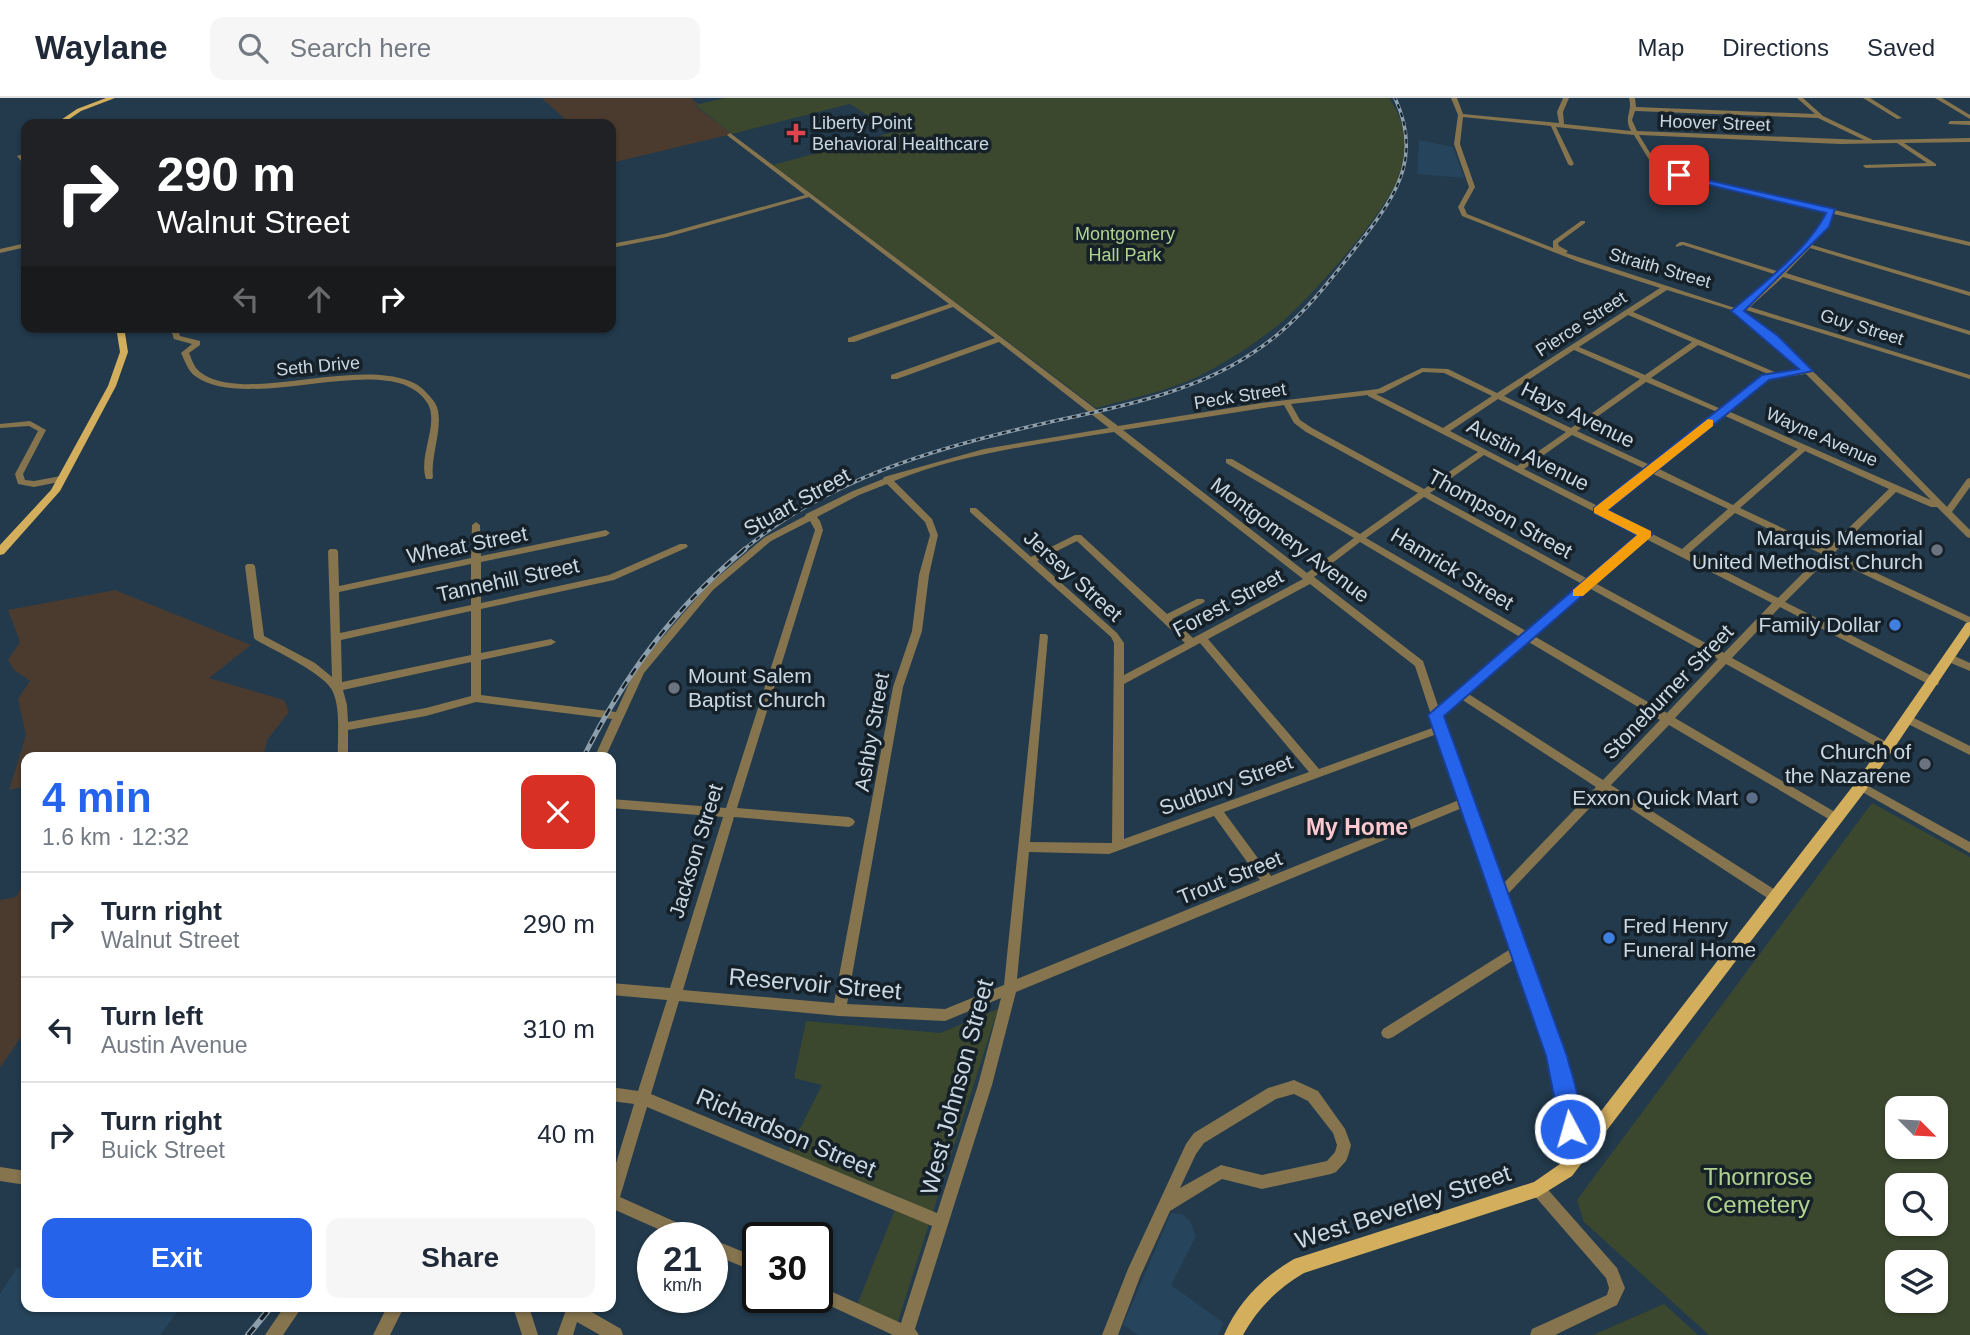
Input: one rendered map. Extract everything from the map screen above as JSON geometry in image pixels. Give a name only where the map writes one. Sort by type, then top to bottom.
[{"type":"main road","points":[[56,119],[102,98]]},
{"type":"main road","points":[[66,119],[79,110],[112,98]]},
{"type":"main road","points":[[0,552],[49,499],[61,479],[119,372],[124,352],[121,333]]},
{"type":"main road","name":"West Beverley Street","points":[[1233,1335],[1261,1292],[1275,1279],[1300,1265],[1538,1189],[1566,1170],[1861,786],[1934,682],[1970,624]]},
{"type":"street","points":[[1454,98],[1461,115]]},
{"type":"street","points":[[1562,126],[1560,112],[1566,98]]},
{"type":"street","points":[[1632,98],[1633,108],[1629,118],[1658,170],[1970,244]]},
{"type":"street","points":[[1800,98],[1818,116],[1871,141]]},
{"type":"street","points":[[1866,98],[1899,118]]},
{"type":"street","points":[[1938,98],[1970,117]]},
{"type":"street","points":[[1633,108],[1818,116]]},
{"type":"street","name":"Hoover Street","points":[[1461,115],[1635,133],[1871,141],[1970,140]]},
{"type":"street","name":"Straith Street","points":[[1461,115],[1457,144],[1472,187],[1461,207],[1467,217],[1636,279],[1740,309],[1808,371],[1970,535]]},
{"type":"street","points":[[1950,123],[1970,123]]},
{"type":"street","points":[[1553,125],[1571,164]]},
{"type":"street","name":"Montgomery Avenue","points":[[730,135],[1415,659],[1557,1056],[1570,1109],[1570,1129],[1582,1150]]},
{"type":"street","points":[[1960,140],[1970,146]]},
{"type":"street","points":[[1866,166],[1934,165],[1898,141]]},
{"type":"street","points":[[616,245],[665,236],[810,195]]},
{"type":"street","points":[[1740,309],[1807,245],[1825,225],[1832,211]]},
{"type":"street","points":[[1583,222],[1557,240],[1555,246],[1626,272],[1636,279]]},
{"type":"street","points":[[1678,246],[1682,243],[1970,333]]},
{"type":"street","points":[[1807,245],[1970,295]]},
{"type":"street","points":[[0,251],[21,246]]},
{"type":"street","name":"Pierce Street","points":[[1444,431],[1665,288]]},
{"type":"street","points":[[851,340],[954,304]]},
{"type":"street","name":"Guy Street","points":[[1740,309],[1970,377]]},
{"type":"street","points":[[1627,312],[1774,374],[1808,371]]},
{"type":"street","name":"Seth Drive","points":[[175,333],[177,337],[197,343],[185,353],[195,371],[218,383],[258,387],[367,377],[396,380],[413,386],[424,393],[433,408],[426,466],[429,477]]},
{"type":"street","points":[[894,377],[1000,339]]},
{"type":"street","points":[[1518,470],[1697,342]]},
{"type":"street","name":"Wayne Avenue","points":[[1574,347],[1944,510]]},
{"type":"street","name":"Peck Street","points":[[1116,430],[1383,391],[1422,370],[1436,368]]},
{"type":"street","name":"Hays Avenue","points":[[1436,368],[1829,554],[1970,624]]},
{"type":"street","points":[[1599,510],[1774,374]]},
{"type":"street","name":"Austin Avenue","points":[[1368,392],[1934,682]]},
{"type":"street","name":"Thompson Street","points":[[1287,403],[1297,421],[1309,430],[1888,747]]},
{"type":"street","points":[[0,426],[28,423],[43,430],[19,474],[21,481],[34,484],[61,479]]},
{"type":"street","name":"Stuart Street","points":[[602,752],[644,665],[710,588],[753,550],[809,516],[887,480],[984,451],[1116,430]]},
{"type":"street","points":[[1683,554],[1805,447]]},
{"type":"street","name":"Forest Street","points":[[1119,682],[1306,583],[1361,537],[1483,452]]},
{"type":"street","name":"Hamrick Street","points":[[1229,460],[1836,818]]},
{"type":"street","name":"Ashby Street","points":[[839,1010],[898,687],[917,631],[924,575],[933,543],[934,529],[929,521],[887,480]]},
{"type":"street","points":[[1944,510],[1970,481]]},
{"type":"street","name":"Stoneburner Street","points":[[1499,896],[1779,602],[1896,487]]},
{"type":"street","name":"Jersey Street","points":[[973,510],[1114,635],[1119,643],[1118,845]]},
{"type":"street","name":"Jackson Street","points":[[616,1186],[819,530],[816,522],[809,516]]},
{"type":"street","points":[[476,525],[477,698]]},
{"type":"street","name":"Wheat Street","points":[[335,590],[606,533]]},
{"type":"street","points":[[1436,715],[1646,534]]},
{"type":"street","points":[[1030,561],[1078,537],[1165,619],[1198,642],[1315,772]]},
{"type":"street","name":"Tannehill Street","points":[[337,636],[617,576],[683,546]]},
{"type":"street","points":[[333,551],[337,687],[344,727],[343,752]]},
{"type":"street","points":[[250,566],[259,638],[311,666],[337,687]]},
{"type":"street","points":[[1165,619],[1200,601]]},
{"type":"street","name":"West Johnson Street","points":[[907,1334],[985,1085],[1010,990],[1043,636]]},
{"type":"street","points":[[337,687],[551,642]]},
{"type":"street","points":[[1950,657],[1970,667]]},
{"type":"street","points":[[1461,694],[1776,897]]},
{"type":"street","points":[[344,727],[426,712],[477,698],[617,716]]},
{"type":"street","points":[[1908,719],[1970,751]]},
{"type":"street","name":"Sudbury Street","points":[[1023,847],[1100,851],[1440,729]]},
{"type":"street","points":[[1861,786],[1970,848]]},
{"type":"street","name":"Trout Street","points":[[1010,990],[1465,802]]},
{"type":"street","points":[[616,803],[849,822]]},
{"type":"street","points":[[1216,809],[1269,883]]},
{"type":"street","points":[[1388,1033],[1518,951]]},
{"type":"street","name":"Reservoir Street","points":[[616,989],[839,1010],[945,1015],[1010,990]]},
{"type":"street","points":[[1110,1335],[1164,1206],[1191,1149],[1199,1139],[1224,1120],[1285,1088],[1294,1087],[1313,1096],[1342,1136],[1341,1156],[1331,1167],[1262,1182],[1221,1172],[1164,1206]]},
{"type":"street","name":"Richardson Street","points":[[616,1095],[643,1098],[942,1223]]},
{"type":"street","points":[[0,1174],[21,1177]]},
{"type":"street","points":[[1538,1189],[1612,1273],[1617,1288],[1612,1300],[1538,1335]]},
{"type":"street","points":[[616,1204],[658,1222]]},
{"type":"street","points":[[833,1300],[907,1334]]},
{"type":"street","points":[[273,1335],[290,1312]]},
{"type":"street","points":[[381,1335],[393,1312]]},
{"type":"street","points":[[523,1312],[530,1335]]},
{"type":"street","points":[[565,1335],[573,1312]]},
{"type":"street","points":[[577,1312],[615,1335]]},
{"type":"shaded area","points":[[542,98],[691,98],[698,104],[695,106],[732,134],[616,162],[616,119],[565,119]]},
{"type":"shaded area","points":[[1419,140],[1453,147],[1464,178],[1417,174]]},
{"type":"shaded area","points":[[115,590],[251,645],[209,678],[284,700],[289,712],[267,740],[264,752],[21,752],[21,787],[9,790],[26,735],[18,699],[30,681],[14,670],[8,660],[20,642],[8,610]]},
{"type":"shaded area","points":[[21,887],[21,1036],[0,1068],[0,900],[16,897]]},
{"type":"shaded area","points":[[1171,1213],[1182,1214],[1190,1221],[1196,1236],[1171,1285],[1224,1323],[1218,1335],[1139,1335],[1123,1325]]},
{"type":"shaded area","points":[[17,1268],[21,1268],[21,1312],[177,1312],[160,1335],[0,1335],[0,1294]]},
{"type":"green space","name":"Montgomery Hall Park","points":[[725,98],[1389,98],[1398,113],[1406,146],[1398,180],[1370,224],[1333,270],[1282,322],[1236,355],[1194,378],[1153,393],[1096,408],[773,165],[894,132],[850,104],[732,134],[695,105]]},
{"type":"green space","name":"Thornrose Cemetery","points":[[1872,803],[1970,857],[1970,1335],[1709,1335],[1584,1222],[1577,1200]]},
{"type":"green space","points":[[998,1009],[897,1324],[857,1305],[900,1197],[788,1152],[822,1085],[794,1078],[806,1021],[940,1033]]},
{"type":"green space","points":[[1664,1304],[1698,1335],[1593,1335]]},
{"type":"railway","points":[[742,551],[810,504],[884,470],[1001,433],[1176,390],[1227,368],[1269,342],[1314,299],[1389,201],[1403,169],[1406,153],[1406,136],[1395,98]]},
{"type":"railway","points":[[586,752],[634,671],[673,619],[745,549]]},
{"type":"railway","points":[[248,1335],[267,1312]]},
{"type":"slow traffic","points":[[1578,593],[1646,534],[1599,510],[1708,423]]},
{"type":"place","name":"Liberty Point Behavioral Healthcare","points":[[796,133]]},
{"type":"place","name":"Marquis Memorial United Methodist Church","points":[[1937,550]]},
{"type":"place","name":"Family Dollar","points":[[1895,625]]},
{"type":"place","name":"Mount Salem Baptist Church","points":[[674,688]]},
{"type":"place","name":"Church of the Nazarene","points":[[1925,764]]},
{"type":"place","name":"Exxon Quick Mart","points":[[1752,798]]},
{"type":"place","name":"Fred Henry Funeral Home","points":[[1609,938]]},
{"type":"district","name":"My Home","points":[[1357,827]]},
{"type":"route","points":[[1570,1129],[1570,1109],[1557,1056],[1436,715],[1646,534],[1599,510],[1766,377],[1779,373],[1808,371],[1774,339],[1737,311],[1794,259],[1825,225],[1832,211],[1679,175]]}]
